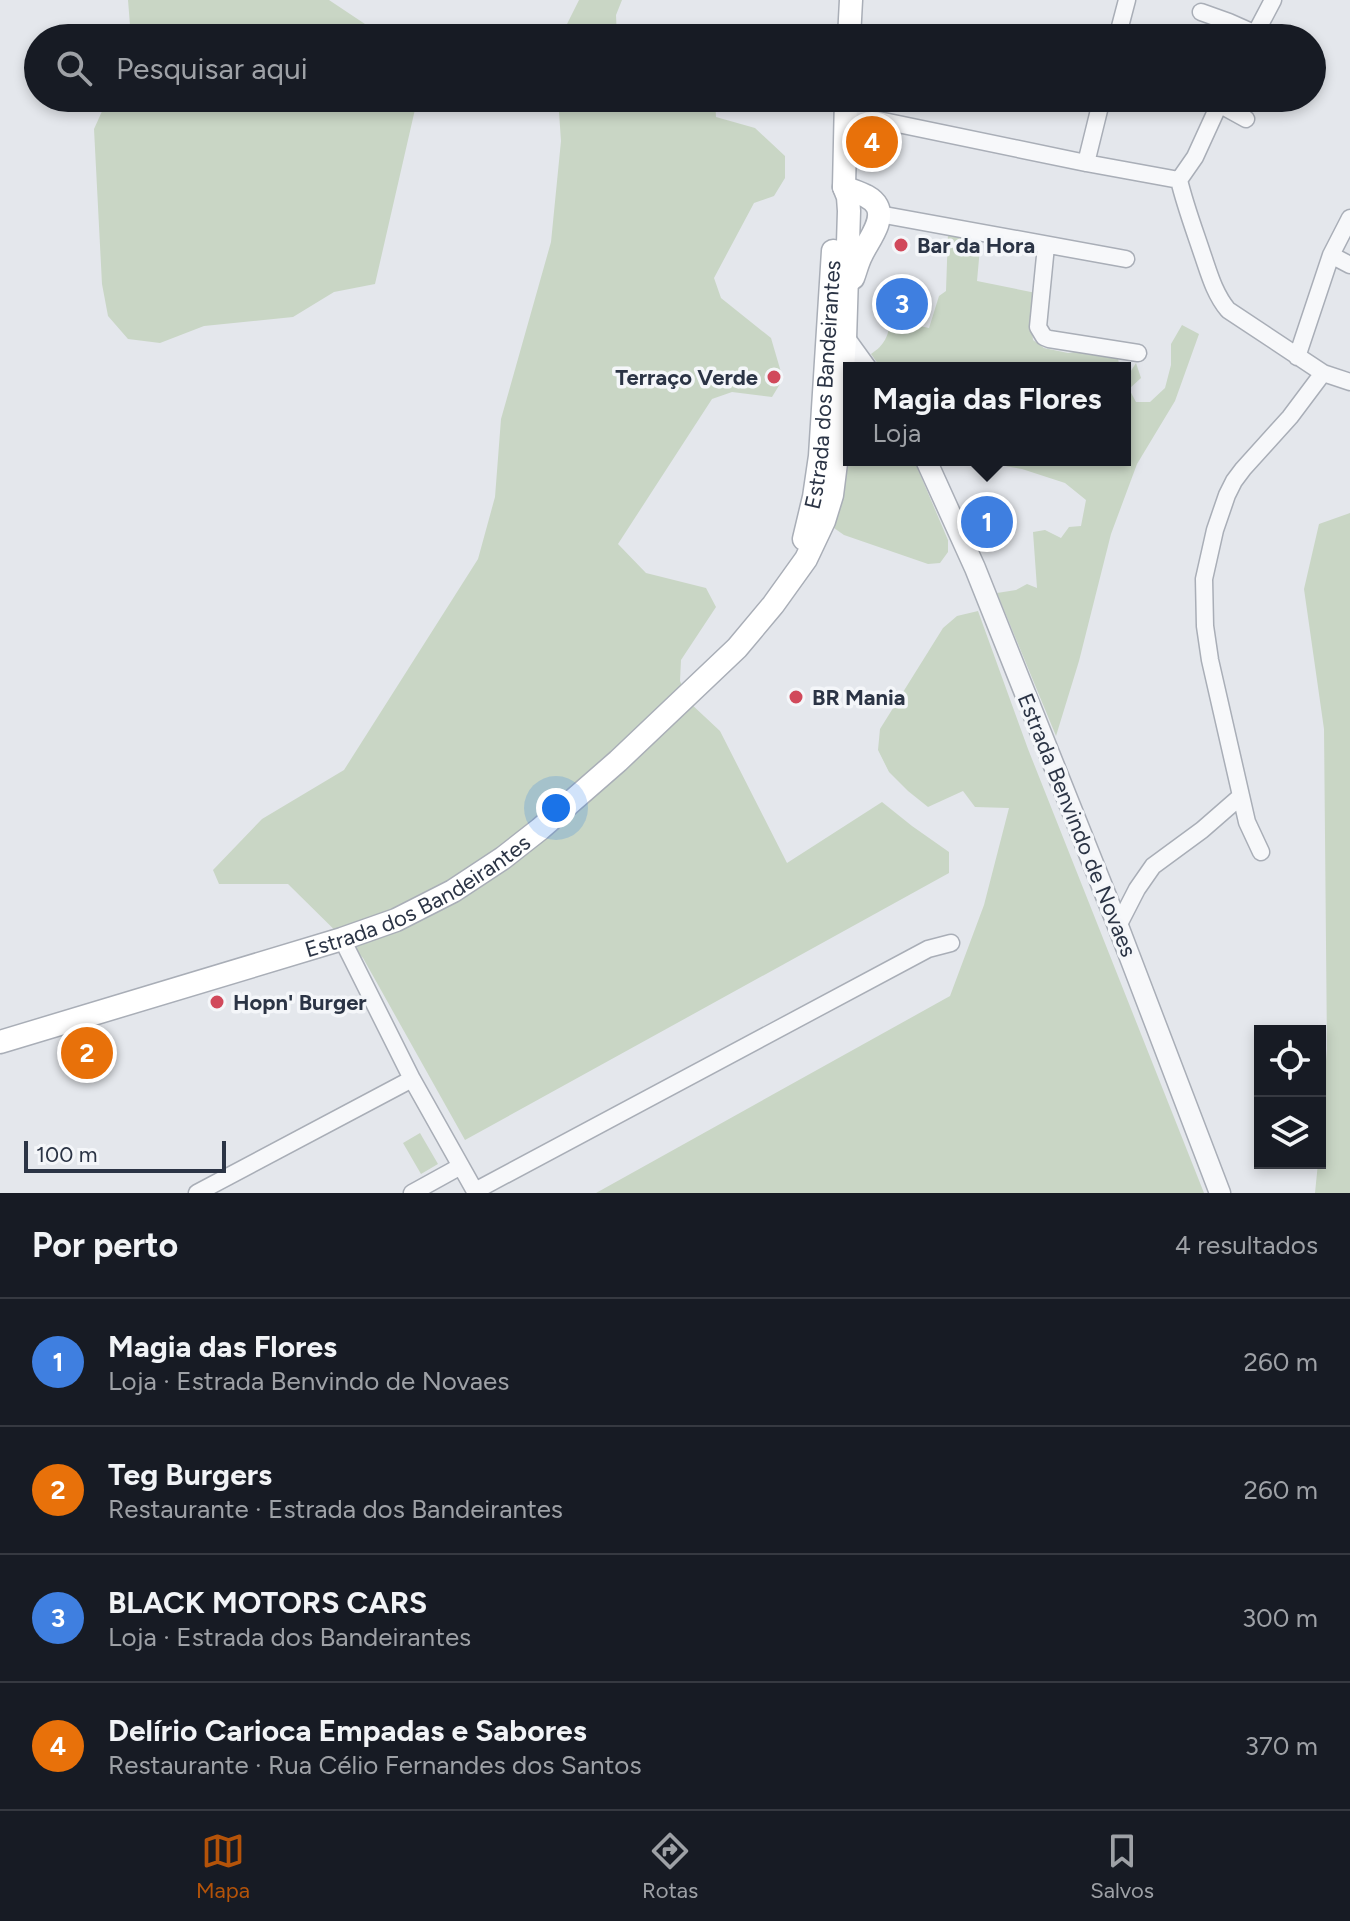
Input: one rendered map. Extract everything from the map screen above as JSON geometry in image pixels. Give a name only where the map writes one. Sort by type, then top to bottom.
[{"type":"main road","points":[[850,24],[851,0]]},
{"type":"main road","name":"Estrada dos Bandeirantes","points":[[789,582],[806,531],[820,456],[849,211],[844,187],[846,112]]},
{"type":"main road","points":[[838,300],[875,231],[879,214],[871,200],[844,187]]},
{"type":"main road","name":"Estrada dos Bandeirantes","points":[[838,300],[845,340],[843,362]]},
{"type":"main road","name":"Estrada dos Bandeirantes","points":[[0,1042],[396,920],[453,891],[540,829],[618,761],[737,648],[806,559],[832,495],[843,367]]},
{"type":"main road","points":[[836,463],[843,452]]},
{"type":"street","points":[[1121,24],[1127,0]]},
{"type":"street","points":[[1263,24],[1273,0]]},
{"type":"street","points":[[1201,12],[1230,24]]},
{"type":"street","points":[[875,112],[1086,163],[1179,180]]},
{"type":"street","points":[[1086,163],[1099,112]]},
{"type":"street","points":[[1212,112],[1195,157],[1179,180],[1185,206],[1220,300],[1228,310],[1297,357],[1323,373],[1350,382]]},
{"type":"street","points":[[1235,112],[1246,119]]},
{"type":"street","points":[[879,214],[1126,259]]},
{"type":"street","points":[[1297,357],[1331,255],[1350,218]]},
{"type":"street","points":[[1046,246],[1040,332],[1049,339],[1138,353]]},
{"type":"street","points":[[1331,255],[1350,265]]},
{"type":"street","points":[[845,340],[862,362]]},
{"type":"street","points":[[1261,852],[1247,822],[1210,660],[1205,626],[1204,579],[1209,553],[1234,481],[1290,417],[1323,373]]},
{"type":"street","name":"Estrada Benvindo de Novaes","points":[[929,466],[975,568],[1035,716],[1220,1193]]},
{"type":"street","points":[[1118,926],[1144,876],[1153,866],[1241,796]]},
{"type":"street","points":[[342,939],[412,1079],[475,1192],[928,949],[951,943]]},
{"type":"street","points":[[197,1193],[412,1079]]},
{"type":"street","points":[[412,1193],[461,1166]]},
{"type":"green space","points":[[128,0],[329,0],[365,24],[130,24]]},
{"type":"green space","points":[[579,0],[622,0],[616,15],[616,24],[567,24]]},
{"type":"green space","points":[[102,112],[414,112],[375,284],[334,292],[293,317],[204,326],[160,343],[128,339],[108,316],[102,284],[94,129]]},
{"type":"green space","points":[[559,112],[716,112],[716,117],[755,128],[785,156],[785,178],[774,196],[754,203],[714,278],[721,298],[771,338],[783,379],[772,397],[732,392],[712,399],[618,544],[646,573],[706,588],[716,607],[681,660],[680,681],[689,702],[720,731],[787,863],[882,802],[949,852],[949,873],[465,1140],[363,958],[288,884],[219,884],[213,870],[262,819],[344,770],[478,559],[495,497],[501,419],[551,242],[561,141]]},
{"type":"green space","points":[[948,233],[973,239],[980,248],[977,281],[1036,293],[1031,321],[1033,340],[1044,348],[1068,353],[1089,350],[1118,359],[1119,362],[877,362],[871,354],[885,340],[891,320],[929,328],[939,296],[946,291]]},
{"type":"green space","points":[[1182,325],[1199,334],[1175,401],[1137,464],[1111,534],[1079,661],[1056,736],[997,593],[1016,590],[1027,584],[1037,588],[1033,532],[1045,530],[1061,538],[1069,527],[1081,526],[1086,500],[1065,483],[1005,466],[1131,466],[1131,393],[1136,402],[1150,402],[1165,388],[1171,365],[1171,344]]},
{"type":"green space","points":[[1136,363],[1141,378],[1131,387],[1131,371]]},
{"type":"green space","points":[[848,466],[917,466],[948,540],[948,552],[940,563],[928,564],[844,535],[834,528],[832,519]]},
{"type":"green space","points":[[1350,513],[1350,1193],[1315,1193],[1317,1169],[1326,1169],[1324,729],[1304,589],[1319,524]]},
{"type":"green space","points":[[978,611],[1028,749],[1204,1193],[596,1193],[950,996],[984,905],[1009,808],[975,807],[963,791],[928,807],[889,772],[878,750],[880,729],[943,628],[957,616]]},
{"type":"green space","points":[[420,1133],[438,1164],[421,1174],[403,1143]]},
{"type":"place","name":"Delírio Carioca Empadas e Sabores","points":[[872,142]]},
{"type":"place","name":"Bar da Hora","points":[[901,245]]},
{"type":"place","name":"BLACK MOTORS CARS","points":[[902,304]]},
{"type":"place","name":"Terraço Verde","points":[[774,377]]},
{"type":"place","name":"Magia das Flores","points":[[987,522]]},
{"type":"place","name":"BR Mania","points":[[796,697]]},
{"type":"place","name":"Hopn' Burger","points":[[217,1002]]},
{"type":"place","name":"Teg Burgers","points":[[87,1053]]}]
